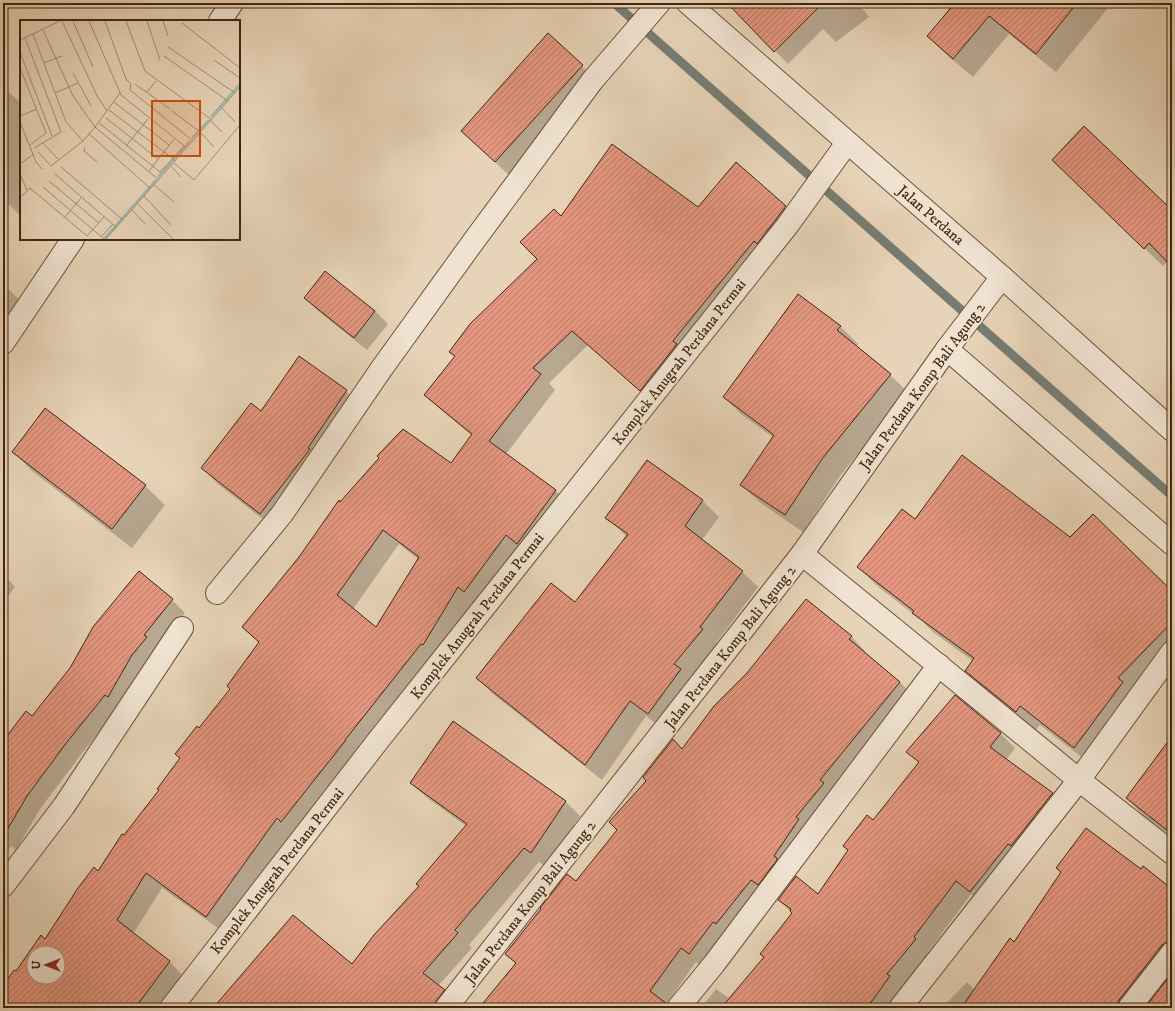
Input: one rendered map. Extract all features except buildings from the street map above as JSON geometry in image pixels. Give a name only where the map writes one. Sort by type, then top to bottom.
[{"type":"street","points":[[221,20],[232,3]]},
{"type":"street","name":"Jalan Perdana","points":[[688,3],[1002,277],[1172,430]]},
{"type":"street","points":[[217,593],[282,514],[382,368],[592,81],[657,5]]},
{"type":"street","name":"Komplek Anugrah Perdana Permai","points":[[171,1008],[377,742],[787,226],[848,143]]},
{"type":"street","points":[[3,343],[72,240]]},
{"type":"street","name":"Jalan Perdana Komp Bali Agung 2","points":[[446,1008],[802,554],[950,345],[1002,277]]},
{"type":"street","points":[[950,345],[1172,544]]},
{"type":"street","points":[[802,554],[1079,780],[1172,853]]},
{"type":"street","points":[[3,886],[64,806],[182,628]]},
{"type":"street","points":[[900,1008],[1079,780],[1172,652]]},
{"type":"street","points":[[678,1008],[719,958],[939,665]]},
{"type":"street","points":[[1129,1008],[1172,953]]},
{"type":"waterway","points":[[614,3],[1172,496]]}]
